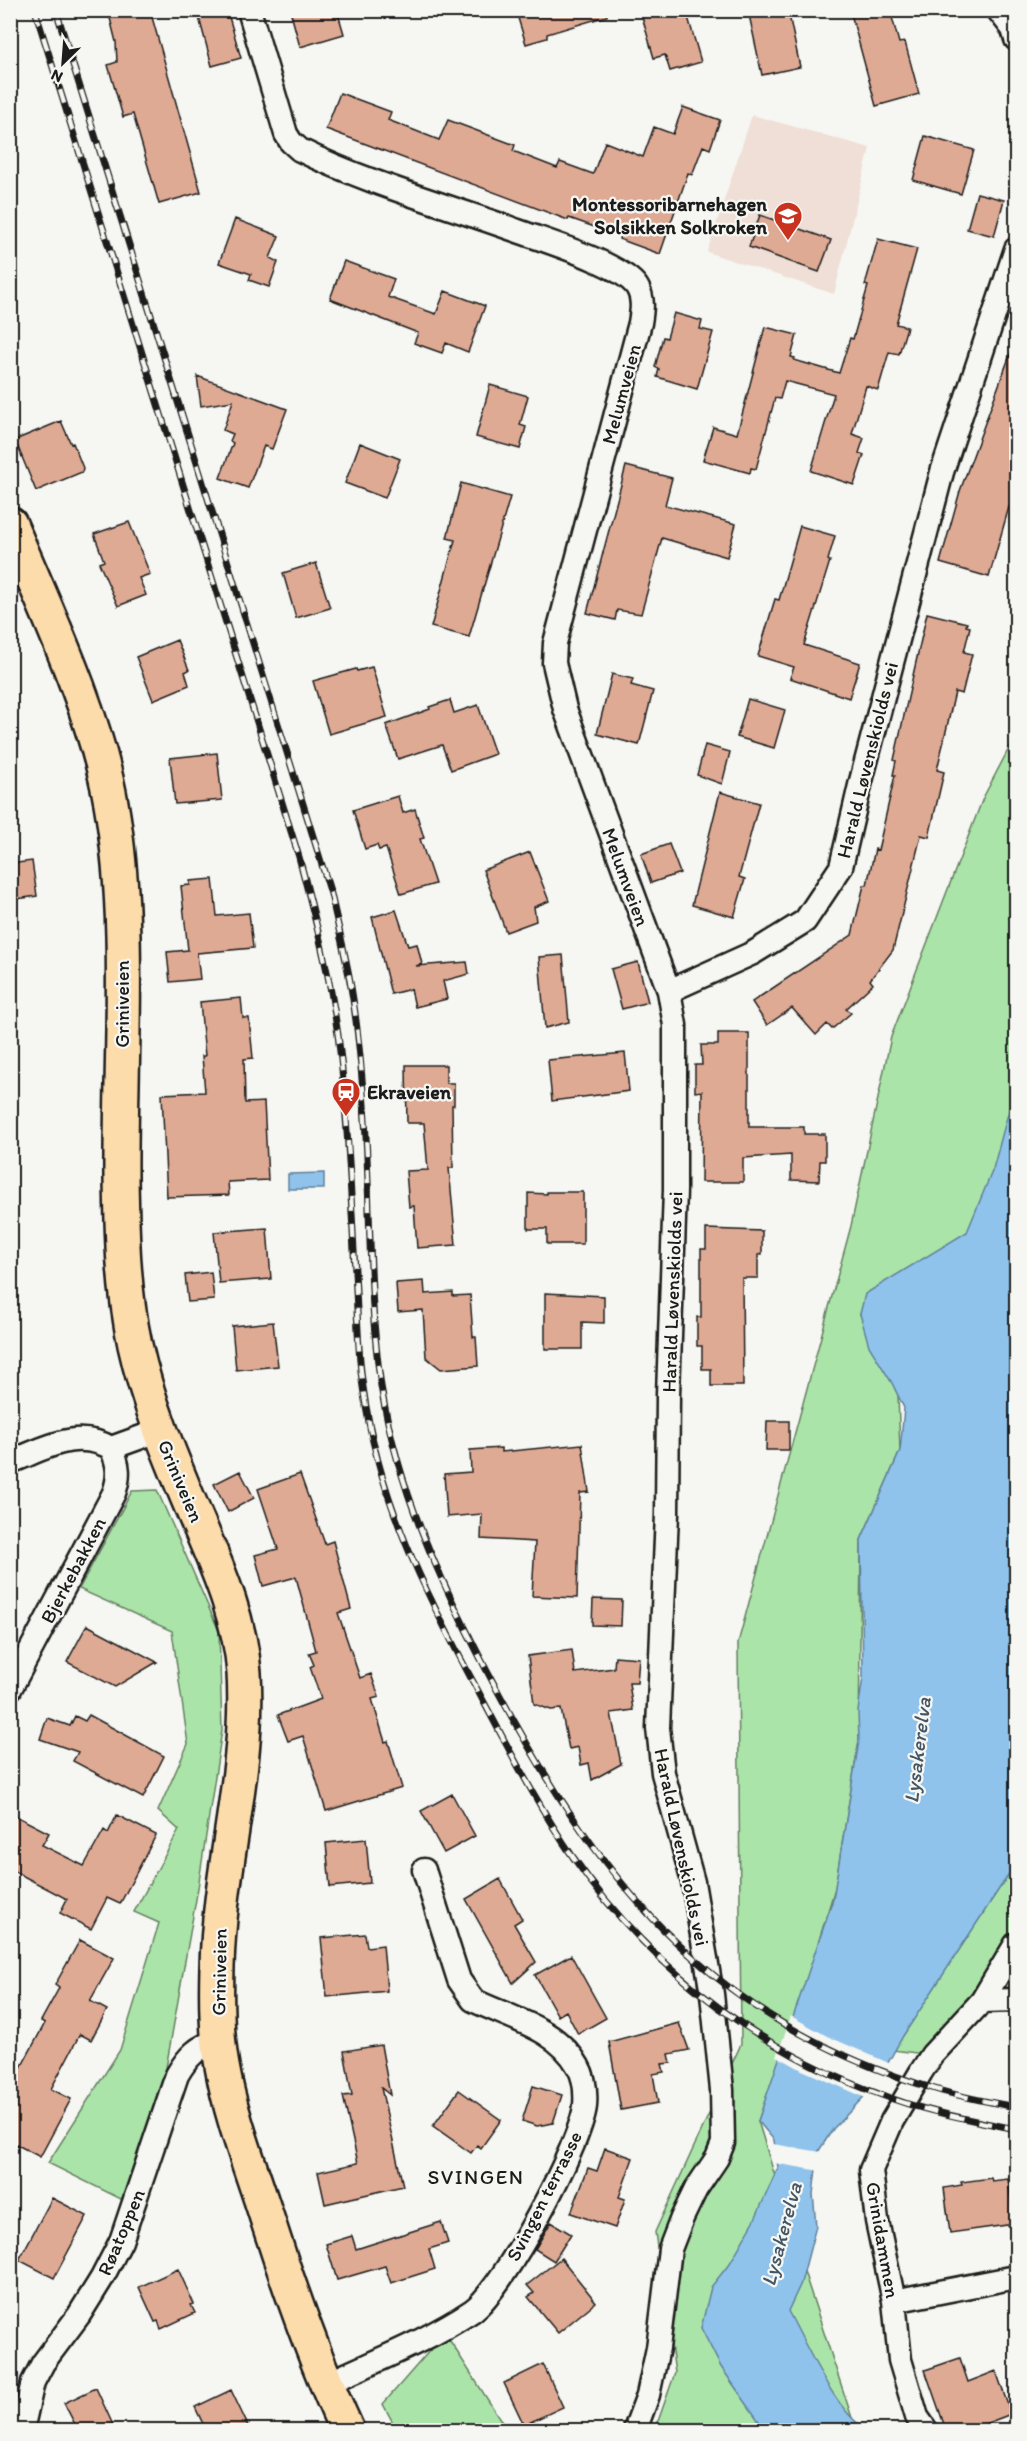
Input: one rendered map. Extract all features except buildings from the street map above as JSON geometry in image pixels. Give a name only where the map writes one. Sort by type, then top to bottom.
[{"type":"main road","name":"Griniveien","points":[[10,524],[82,703],[111,801],[121,917],[122,1205],[125,1284],[135,1345],[161,1434],[228,1596],[241,1646],[244,1734],[217,1968],[222,2067],[240,2134],[291,2291],[346,2430]]},
{"type":"street","name":"Melumveien","points":[[249,10],[286,134],[300,150],[384,183],[579,253],[614,270],[637,287],[642,307],[640,323],[563,610],[555,643],[554,663],[565,709],[669,991]]},
{"type":"street","points":[[998,10],[1017,39]]},
{"type":"street","name":"Harald Løvenskiolds vei","points":[[635,2430],[648,2395],[658,2348],[670,2249],[696,2189],[717,2158],[723,2143],[722,2090],[712,1994],[693,1882],[663,1773],[658,1728],[667,1514],[668,1395],[675,1190],[675,1025],[669,991],[753,953],[805,921],[841,867],[861,781],[942,472],[1017,249]]},
{"type":"street","points":[[10,1462],[75,1438],[99,1441],[111,1448],[147,1436],[161,1434]]},
{"type":"street","name":"Bjerkebakken","points":[[10,1689],[114,1493],[119,1468],[111,1448]]},
{"type":"street","name":"Svingen terrasse","points":[[326,2384],[382,2360],[474,2310],[491,2292],[536,2220],[563,2166],[585,2107],[585,2084],[578,2066],[561,2044],[541,2030],[472,2000],[466,1992],[459,1980],[424,1869]]},
{"type":"street","name":"Grinidammen","points":[[926,2430],[917,2417],[900,2360],[894,2301],[876,2221],[871,2170],[892,2121],[927,2064],[982,2001],[1017,1944]]},
{"type":"street","points":[[982,2001],[1017,2000]]},
{"type":"street","name":"Røatoppen","points":[[22,2430],[33,2382],[43,2363],[79,2315],[121,2241],[177,2075],[196,2049],[219,2040]]},
{"type":"street","points":[[894,2301],[1017,2277]]},
{"type":"shaded area","points":[[752,115],[870,148],[834,294],[707,252]]},
{"type":"green space","points":[[1016,735],[1016,1225],[860,1314],[898,1395],[900,1451],[861,1540],[859,1740],[835,1888],[805,1986],[758,2121],[856,2430],[655,2430],[675,2373],[655,2232],[741,2044],[738,1643],[851,1226],[891,1037],[983,798]]},
{"type":"green space","points":[[157,1490],[219,1631],[222,1730],[198,1888],[166,2068],[123,2200],[48,2163],[120,2050],[159,1923],[134,1912],[179,1830],[158,1811],[188,1744],[172,1631],[79,1589],[132,1491]]},
{"type":"green space","points":[[1016,1863],[1016,2000],[982,2001],[932,2055],[892,2050]]},
{"type":"green space","points":[[445,2333],[502,2422],[504,2430],[397,2430],[383,2404]]},
{"type":"water","name":"Lysakerelva","points":[[1016,1084],[1016,1863],[903,2036],[876,2084],[833,2129],[818,2152],[813,2194],[816,2226],[801,2283],[788,2311],[833,2394],[855,2421],[867,2430],[765,2430],[721,2367],[701,2328],[711,2287],[730,2263],[754,2221],[778,2168],[774,2140],[758,2121],[833,1899],[859,1741],[858,1711],[863,1677],[861,1540],[900,1451],[904,1408],[892,1383],[869,1346],[860,1314],[865,1294],[967,1232],[993,1169]]},
{"type":"water","points":[[324,1173],[324,1189],[288,1189],[288,1174]]},
{"type":"pier","points":[[791,2016],[827,2036],[891,2064],[878,2085],[866,2098],[802,2070],[777,2056]]},
{"type":"pier","points":[[773,2144],[821,2152],[820,2171],[774,2163]]},
{"type":"railway","points":[[35,10],[299,857],[312,908],[329,983],[341,1060],[363,1387],[380,1468],[392,1507],[422,1581],[512,1754],[573,1857],[640,1939],[679,1975],[720,2008],[764,2038],[810,2064],[858,2086],[921,2108],[1016,2129]]},
{"type":"railway","points":[[56,10],[331,894],[349,976],[359,1048],[367,1153],[374,1320],[381,1386],[388,1425],[409,1498],[437,1568],[487,1671],[527,1745],[570,1813],[615,1875],[665,1931],[720,1980],[783,2023],[854,2060],[935,2089],[1016,2107]]},
{"type":"place","name":"Montessoribarnehagen Solsikken Solkroken","points":[[788,242]]},
{"type":"place","name":"Ekraveien","points":[[346,1118]]},
{"type":"district","name":"SVINGEN","points":[[476,2176]]}]
